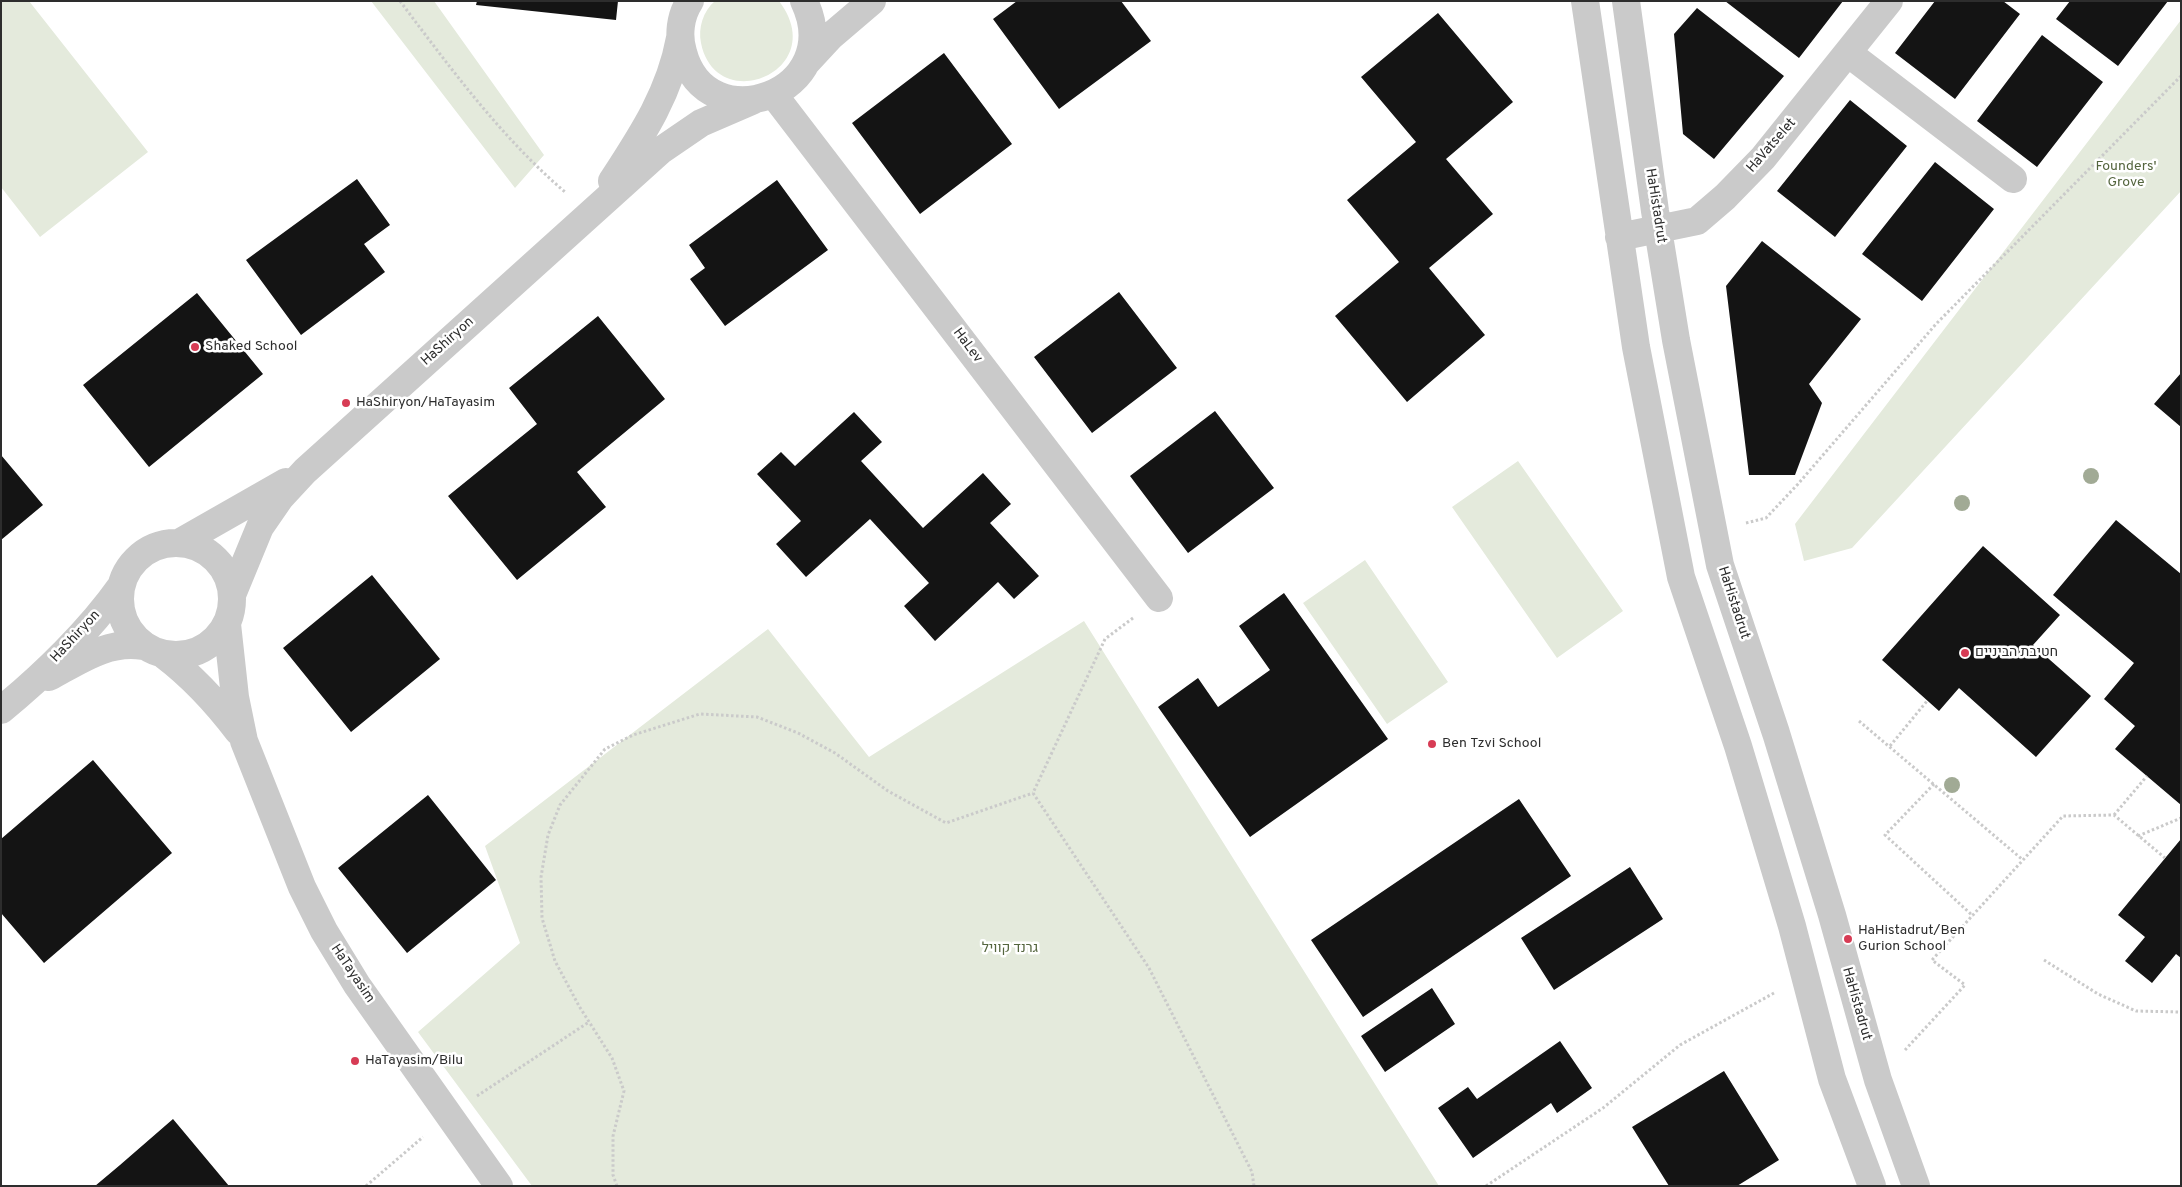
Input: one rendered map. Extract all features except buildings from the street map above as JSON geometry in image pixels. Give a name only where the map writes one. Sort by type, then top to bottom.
[{"type":"street","points":[[804,1],[808,10],[812,31],[810,52],[806,63]]},
{"type":"street","points":[[806,63],[831,36],[872,1]]},
{"type":"street","points":[[1585,1],[1636,347],[1681,576],[1738,746],[1792,926],[1832,1080],[1872,1186]]},
{"type":"street","name":"HaHistadrut","points":[[1626,1],[1658,229],[1676,340],[1720,566],[1776,733],[1832,915],[1878,1080],[1916,1186]]},
{"type":"street","name":"HaVatselet","points":[[1619,237],[1697,221],[1725,197],[1764,158],[1889,1]]},
{"type":"street","name":"HaShiryon","points":[[591,213],[637,142],[664,93],[675,64],[685,13]]},
{"type":"street","points":[[685,13],[684,58],[702,84],[720,96],[736,100],[763,98]]},
{"type":"street","points":[[1848,53],[2013,179]]},
{"type":"street","name":"HaShiryon","points":[[232,595],[260,527],[280,498],[305,471],[660,151],[702,124],[763,98],[793,81],[806,63]]},
{"type":"street","name":"HaLev","points":[[763,98],[1159,598]]},
{"type":"street","name":"HaShiryon","points":[[179,543],[305,471]]},
{"type":"street","points":[[179,543],[198,547],[215,559],[228,576],[232,595],[227,624],[215,640],[198,651],[187,655],[154,651],[131,634],[123,619],[119,603],[121,586],[129,568],[142,554],[159,545],[179,543]]},
{"type":"street","name":"HaShiryon","points":[[1,710],[30,687],[95,618],[121,586]]},
{"type":"street","name":"HaTayasim","points":[[227,624],[234,697],[244,741],[302,887],[324,931],[357,985],[499,1186]]},
{"type":"street","name":"HaShiryon","points":[[30,687],[117,644],[154,651]]},
{"type":"street","name":"HaTayasim","points":[[154,651],[202,686],[244,741]]},
{"type":"path","points":[[400,1],[455,74],[534,166],[591,213]]},
{"type":"path","points":[[1713,532],[1766,518],[1804,477],[1936,324],[2181,76]]},
{"type":"path","points":[[617,1186],[613,1175],[613,1136],[624,1091],[612,1058],[580,1006],[555,960],[542,918],[541,877],[548,835],[560,805],[605,749],[633,735],[700,714],[757,717],[798,733],[835,753],[888,791],[946,823],[1033,793],[1105,639],[1159,598]]},
{"type":"path","points":[[1890,746],[1927,701]]},
{"type":"path","points":[[1859,721],[2023,860]]},
{"type":"path","points":[[2114,815],[2147,776]]},
{"type":"path","points":[[1934,784],[1885,835],[1973,916]]},
{"type":"path","points":[[1033,793],[1149,968],[1252,1172],[1254,1186]]},
{"type":"path","points":[[1878,1080],[1965,985],[1932,960],[2063,816],[2114,815],[2165,858]]},
{"type":"path","points":[[2138,836],[2181,818]]},
{"type":"path","points":[[2044,960],[2098,994],[2136,1011],[2181,1012]]},
{"type":"path","points":[[1486,1186],[1603,1108],[1680,1045],[1805,975]]},
{"type":"green space","points":[[1,1],[29,1],[148,152],[40,237],[1,187]]},
{"type":"green space","points":[[371,1],[434,1],[544,155],[515,188]]},
{"type":"green space","points":[[715,1],[779,1],[791,26],[791,48],[782,65],[766,76],[746,81],[727,78],[711,66],[701,43],[700,32],[702,20],[707,10]]},
{"type":"green space","name":"Founders' Grove","points":[[2181,20],[2181,191],[1852,548],[1804,561],[1795,524]]},
{"type":"green space","points":[[1518,461],[1623,611],[1557,658],[1452,507]]},
{"type":"green space","points":[[1365,560],[1448,682],[1387,724],[1303,603]]},
{"type":"green space","name":"גרנד קוויל","points":[[1084,621],[1439,1186],[532,1186],[418,1032],[520,943],[485,846],[768,629],[869,757]]},
{"type":"place","name":"Shaked School","points":[[195,347]]},
{"type":"place","name":"HaShiryon/HaTayasim","points":[[346,403]]},
{"type":"place","name":"חטיבת הביניים","points":[[1965,653]]},
{"type":"place","name":"Ben Tzvi School","points":[[1432,744]]},
{"type":"place","name":"HaHistadrut/Ben Gurion School","points":[[1848,939]]},
{"type":"place","name":"HaTayasim/Bilu","points":[[355,1061]]}]
